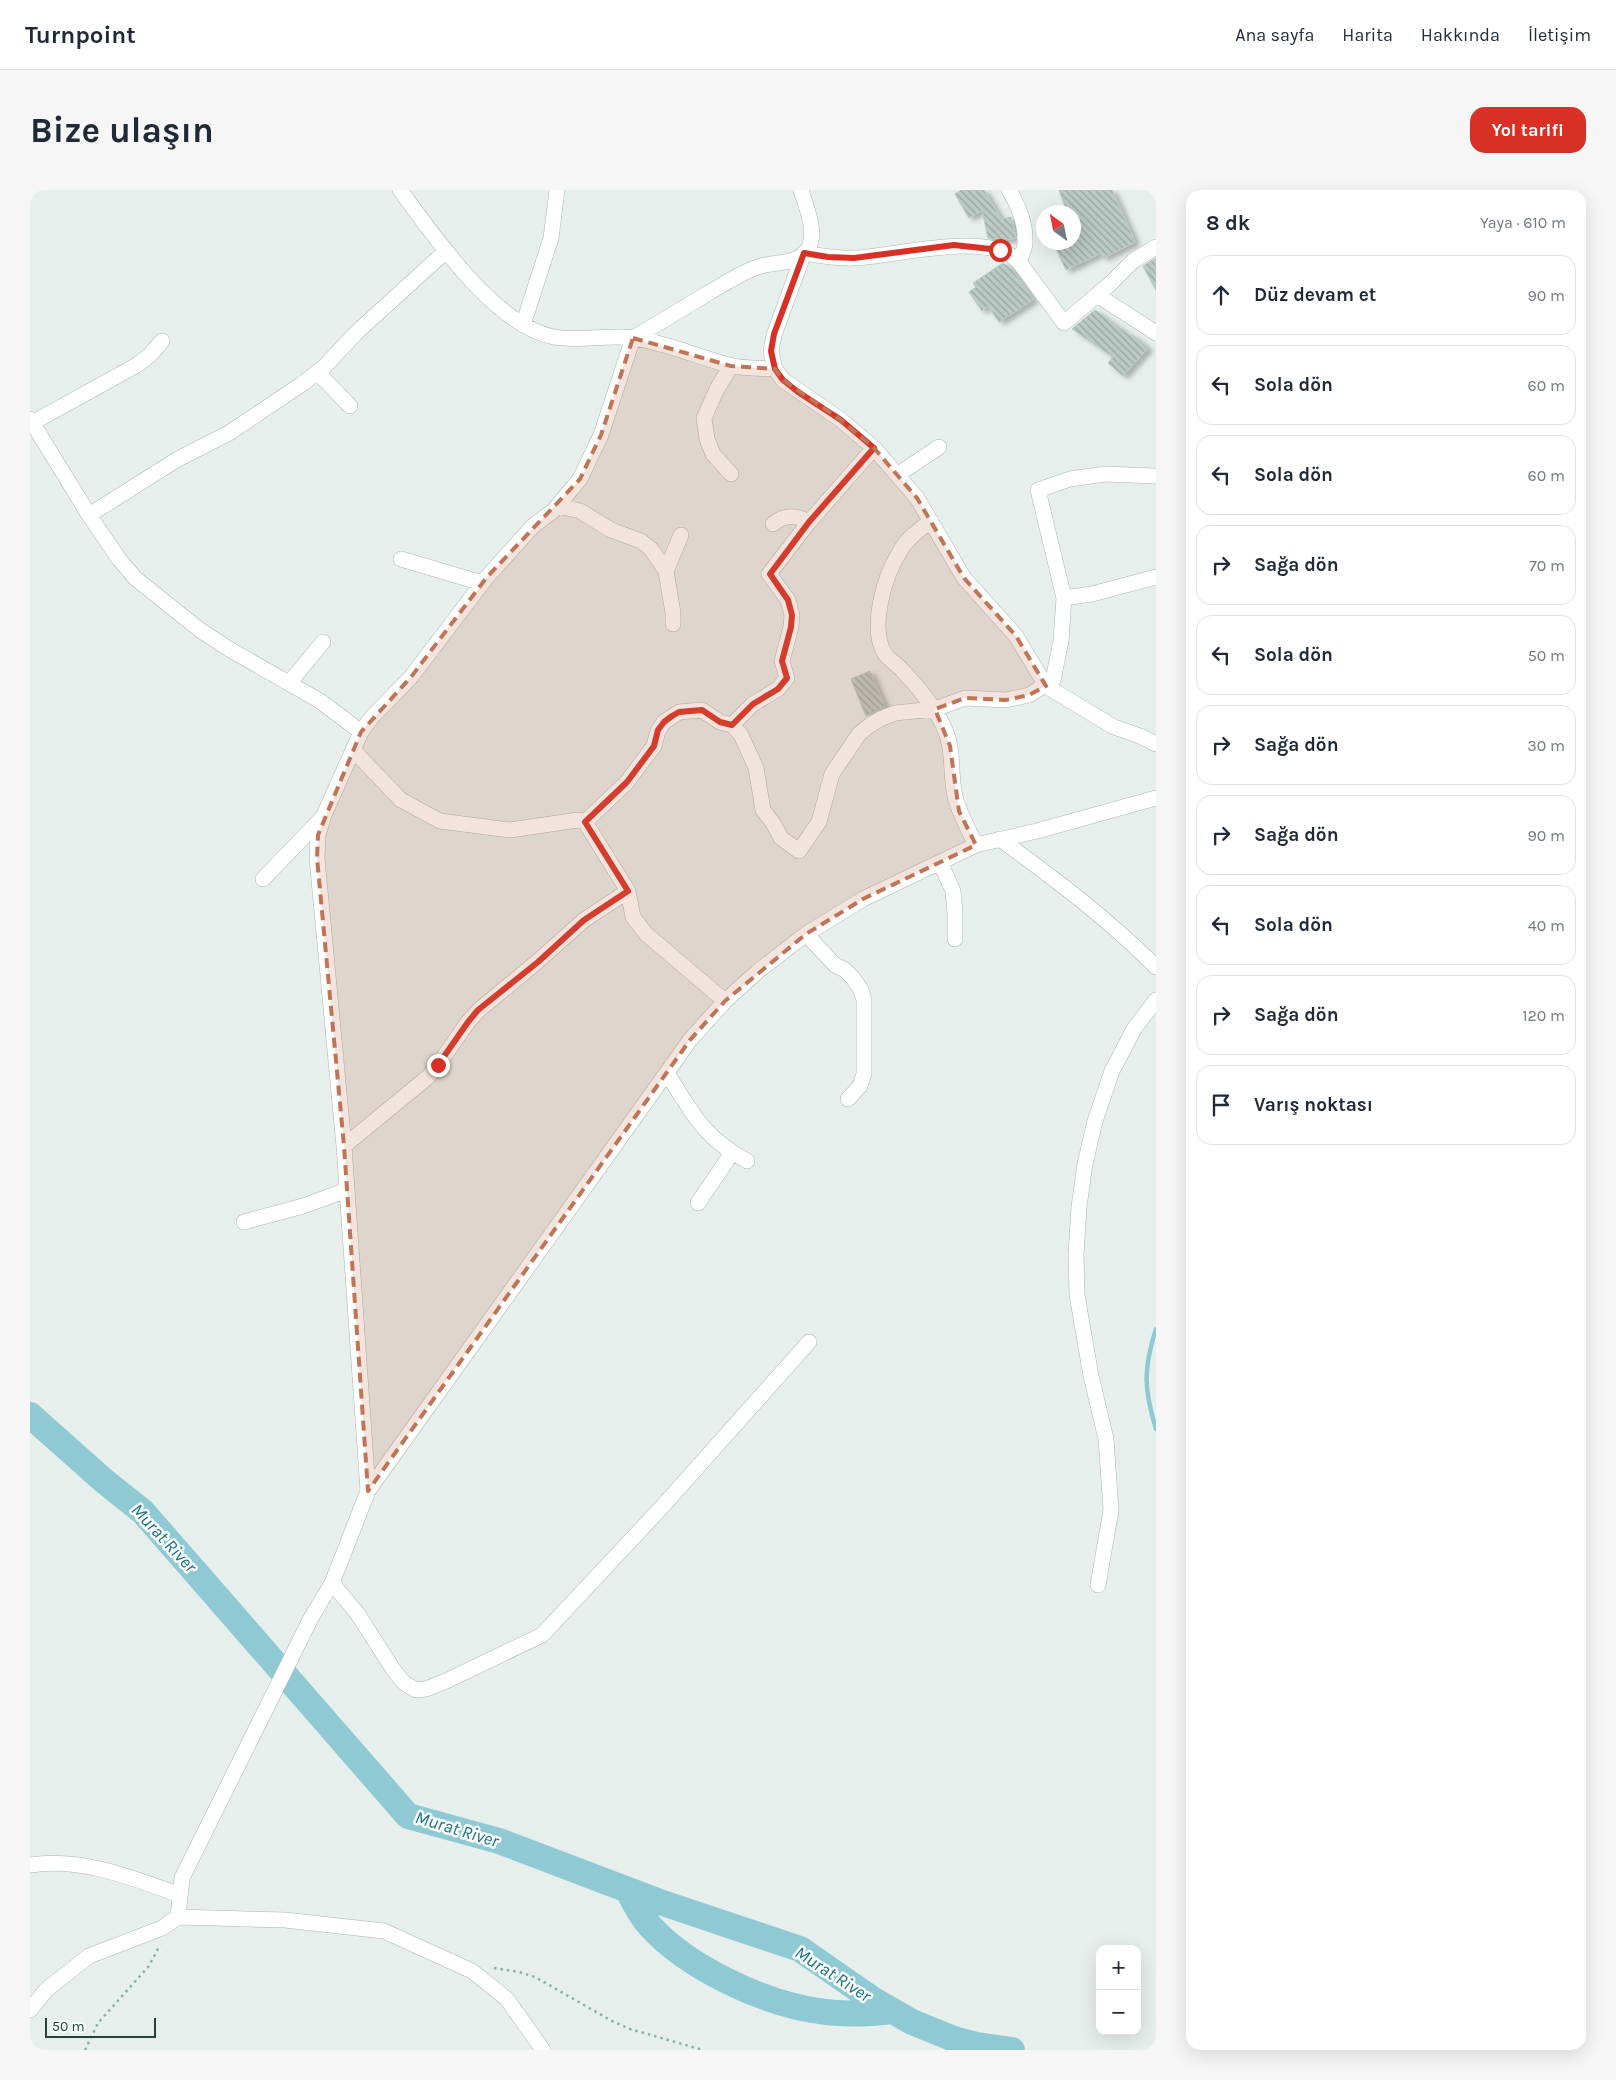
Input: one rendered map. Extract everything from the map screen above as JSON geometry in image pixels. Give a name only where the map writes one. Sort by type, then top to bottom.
[{"type":"street","points":[[400,190],[445,252],[500,309],[523,325],[539,333],[556,337],[633,338],[682,350],[731,366],[775,369]]},
{"type":"street","points":[[523,325],[551,238],[558,190]]},
{"type":"street","points":[[801,190],[810,219],[810,244],[804,253],[774,334],[771,351],[775,369],[783,380],[798,392],[841,420],[874,448],[917,498],[964,578],[1016,636],[1046,686],[1114,727],[1156,744]]},
{"type":"street","points":[[1009,190],[1024,226],[1026,245],[1019,262]]},
{"type":"street","points":[[368,1491],[344,1146],[317,858],[318,835],[324,815],[361,732],[372,717],[411,677],[482,583],[533,526],[558,506],[580,479],[601,435],[633,338],[738,276],[759,266],[793,260],[804,253],[828,257],[854,258],[954,245],[1000,250],[1014,256],[1064,322],[1134,261],[1156,247]]},
{"type":"street","points":[[89,515],[178,459],[229,433],[317,372],[358,331],[445,252]]},
{"type":"street","points":[[1097,295],[1156,332]]},
{"type":"street","points":[[162,342],[137,365],[31,421],[89,515],[119,559],[140,582],[200,630],[320,701],[361,732]]},
{"type":"street","points":[[731,366],[716,389],[704,418],[707,439],[713,454],[731,474]]},
{"type":"street","points":[[317,372],[350,406]]},
{"type":"street","points":[[897,475],[939,447]]},
{"type":"street","points":[[732,725],[753,704],[778,689],[787,678],[782,661],[791,627],[792,615],[788,600],[770,574],[809,522],[874,448]]},
{"type":"street","points":[[585,822],[627,782],[654,746],[658,730],[664,722],[679,712],[702,710],[720,722],[732,725],[741,735],[756,768],[763,810],[781,838],[799,851],[819,822],[832,774],[859,734],[880,719],[895,713],[934,710],[965,698],[1006,700],[1029,695],[1053,680],[1061,641],[1064,598],[1038,490],[1070,479],[1104,474],[1156,476]]},
{"type":"street","points":[[558,506],[580,512],[611,530],[641,541],[651,549],[666,571],[673,624]]},
{"type":"street","points":[[773,524],[780,518],[786,517],[801,518],[809,522]]},
{"type":"street","points":[[931,520],[913,535],[899,552],[887,581],[877,627],[879,642],[886,656],[902,670],[934,710],[947,733],[955,795],[959,811],[976,845]]},
{"type":"street","points":[[666,571],[681,535]]},
{"type":"street","points":[[401,559],[482,583]]},
{"type":"street","points":[[1064,598],[1092,594],[1156,577]]},
{"type":"street","points":[[290,682],[323,642]]},
{"type":"street","points":[[353,750],[401,800],[440,821],[510,830],[578,820],[585,822],[628,891],[633,917],[646,934],[725,1000]]},
{"type":"street","points":[[178,1917],[182,1878],[311,1618],[332,1583],[368,1491],[690,1040],[725,1000],[757,972],[806,934],[863,899],[976,845],[1156,798]]},
{"type":"street","points":[[263,879],[324,815]]},
{"type":"street","points":[[1000,839],[1068,888],[1106,919],[1156,967]]},
{"type":"street","points":[[940,862],[952,891],[955,912],[955,939]]},
{"type":"street","points":[[344,1146],[428,1077],[478,1010],[538,962],[584,920],[628,891]]},
{"type":"street","points":[[806,934],[836,965],[853,978],[864,1000],[864,1074],[860,1086],[848,1099]]},
{"type":"street","points":[[1098,1585],[1111,1510],[1106,1439],[1091,1376],[1077,1295],[1076,1255],[1079,1207],[1085,1164],[1095,1121],[1112,1071],[1134,1029],[1156,1000]]},
{"type":"street","points":[[667,1073],[712,1138],[732,1153],[747,1161]]},
{"type":"street","points":[[698,1203],[732,1153]]},
{"type":"street","points":[[244,1222],[303,1206],[347,1190]]},
{"type":"street","points":[[332,1583],[357,1613],[393,1669],[404,1683],[416,1690],[426,1689],[446,1681],[542,1635],[655,1515],[809,1342]]},
{"type":"street","points":[[30,1866],[68,1864],[121,1874],[180,1895]]},
{"type":"street","points":[[30,2010],[46,1990],[89,1956],[162,1928],[178,1917],[285,1920],[384,1931],[472,1971],[507,1999],[543,2050]]},
{"type":"path","points":[[85,2050],[98,2023],[149,1966],[160,1948],[162,1928]]},
{"type":"path","points":[[491,1968],[519,1972],[535,1977],[612,2021],[670,2042],[703,2050]]},
{"type":"highlighted area","points":[[633,338],[731,366],[775,369],[783,380],[841,420],[874,448],[917,498],[964,578],[1016,636],[1046,686],[1029,695],[1006,700],[965,698],[935,709],[950,746],[959,811],[976,845],[863,899],[806,934],[725,1001],[690,1040],[368,1491],[344,1146],[317,858],[318,835],[361,732],[411,677],[487,577],[580,479],[601,435]]},
{"type":"building","points":[[961,190],[984,190],[1001,219],[1011,217],[1016,238],[999,241],[988,238],[982,210],[969,218],[955,194]]},
{"type":"building","points":[[1059,190],[1112,190],[1135,242],[1103,258],[1101,253],[1066,270],[1057,250],[1081,250],[1081,205],[1064,205]]},
{"type":"building","points":[[1156,258],[1156,290],[1143,266]]},
{"type":"building","points":[[1003,263],[1012,269],[1033,300],[999,322],[988,306],[982,311],[969,292],[976,287],[973,283]]},
{"type":"building","points":[[1095,310],[1131,336],[1133,335],[1148,348],[1123,376],[1108,363],[1113,357],[1072,329]]},
{"type":"building","points":[[870,671],[885,707],[866,716],[851,679]]},
{"type":"waterway","points":[[1156,1329],[1147,1368],[1147,1391],[1156,1429]]},
{"type":"waterway","name":"Murat River","points":[[30,1415],[103,1480],[143,1512],[408,1816],[499,1841],[657,1901],[800,1949],[872,1999],[912,2022],[954,2039],[977,2045],[1012,2050]]},
{"type":"waterway","points":[[628,1890],[643,1918],[666,1941],[705,1969],[751,1992],[797,2007],[819,2011],[855,2014],[891,2011]]},
{"type":"route","points":[[438,1065],[478,1010],[538,962],[584,920],[628,891],[585,822],[627,782],[654,746],[658,730],[664,722],[679,712],[702,710],[720,722],[732,725],[753,704],[778,689],[787,678],[782,661],[791,627],[792,615],[788,600],[770,574],[809,522],[874,448],[841,420],[798,392],[783,380],[775,369],[771,351],[774,334],[804,253],[828,257],[854,258],[905,253],[954,245],[1000,250]]}]
